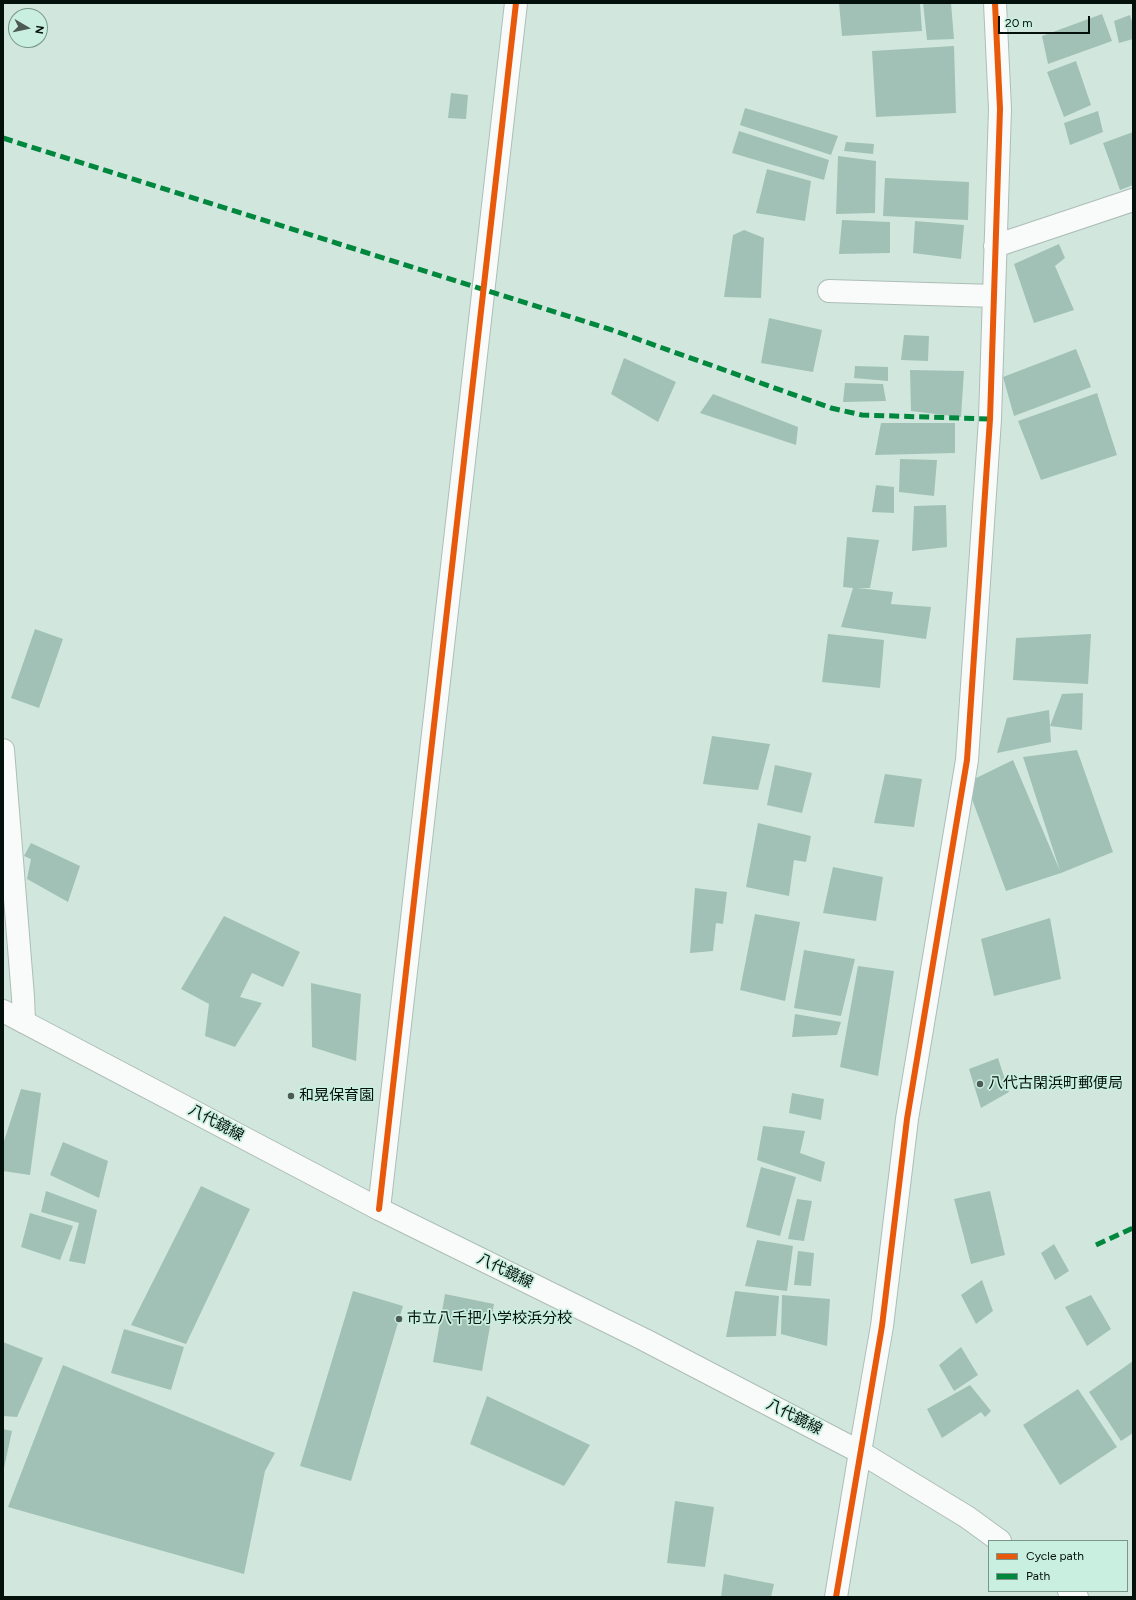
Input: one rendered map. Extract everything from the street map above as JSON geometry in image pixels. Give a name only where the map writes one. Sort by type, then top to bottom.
[{"type":"street","points":[[379,1209],[516,3]]},
{"type":"street","points":[[836,1597],[882,1326],[907,1119],[967,760],[990,419],[1000,109],[994,3]]},
{"type":"street","points":[[995,246],[1133,200]]},
{"type":"street","points":[[829,291],[994,296]]},
{"type":"street","points":[[3,750],[24,1022]]},
{"type":"street","name":"八代鏡線","points":[[3,1011],[379,1209],[645,1340],[860,1452],[967,1517],[999,1540]]},
{"type":"building","points":[[839,3],[920,3],[922,31],[842,36]]},
{"type":"building","points":[[923,3],[951,3],[954,39],[927,40]]},
{"type":"building","points":[[1102,14],[1112,41],[1048,64],[1042,36]]},
{"type":"building","points":[[1130,15],[1133,25],[1133,39],[1119,43],[1114,21]]},
{"type":"building","points":[[954,46],[956,113],[876,117],[872,51]]},
{"type":"building","points":[[1076,61],[1091,105],[1064,117],[1047,72]]},
{"type":"building","points":[[451,93],[468,95],[466,119],[448,118]]},
{"type":"building","points":[[745,108],[838,136],[831,155],[740,125]]},
{"type":"building","points":[[1098,111],[1103,132],[1070,145],[1064,123]]},
{"type":"building","points":[[739,131],[829,160],[824,180],[732,153]]},
{"type":"building","points":[[1133,132],[1133,185],[1120,190],[1103,143]]},
{"type":"building","points":[[846,142],[874,144],[873,154],[844,151]]},
{"type":"building","points":[[838,156],[876,161],[875,213],[836,214]]},
{"type":"building","points":[[767,169],[811,181],[805,221],[756,213]]},
{"type":"building","points":[[885,178],[969,182],[968,220],[883,216]]},
{"type":"building","points":[[842,220],[890,222],[890,253],[839,254]]},
{"type":"building","points":[[915,221],[964,225],[961,259],[913,253]]},
{"type":"building","points":[[744,230],[764,238],[761,298],[724,297],[733,235]]},
{"type":"building","points":[[1059,244],[1065,258],[1055,266],[1074,310],[1034,323],[1014,264]]},
{"type":"building","points":[[769,318],[822,330],[813,372],[761,363]]},
{"type":"building","points":[[904,335],[929,336],[928,361],[901,360]]},
{"type":"building","points":[[1076,349],[1091,387],[1014,416],[1003,377]]},
{"type":"building","points":[[624,358],[676,382],[658,422],[611,394]]},
{"type":"building","points":[[855,366],[888,367],[888,381],[854,378]]},
{"type":"building","points":[[910,370],[964,371],[961,417],[911,411]]},
{"type":"building","points":[[845,383],[883,384],[886,401],[843,402]]},
{"type":"building","points":[[1097,393],[1117,455],[1041,480],[1018,421]]},
{"type":"building","points":[[713,394],[798,427],[796,445],[700,413]]},
{"type":"building","points":[[881,423],[955,423],[955,453],[875,455]]},
{"type":"building","points":[[900,459],[937,460],[934,496],[899,492]]},
{"type":"building","points":[[876,485],[894,487],[894,513],[872,512]]},
{"type":"building","points":[[946,505],[947,547],[912,551],[914,506]]},
{"type":"building","points":[[847,537],[879,540],[870,588],[858,588],[893,592],[891,604],[931,607],[926,639],[841,627],[853,588],[843,587]]},
{"type":"building","points":[[35,629],[63,639],[39,708],[11,698]]},
{"type":"building","points":[[828,634],[884,640],[880,688],[822,682]]},
{"type":"building","points":[[1091,634],[1088,684],[1013,680],[1016,638]]},
{"type":"building","points":[[1083,693],[1082,730],[1050,726],[1062,694]]},
{"type":"building","points":[[1049,710],[1051,742],[997,753],[1007,718]]},
{"type":"building","points":[[712,736],[770,744],[758,790],[703,784]]},
{"type":"building","points":[[1077,750],[1113,852],[1061,873],[1006,891],[966,783],[1013,760],[1060,871],[1023,757]]},
{"type":"building","points":[[775,765],[812,773],[802,813],[767,805]]},
{"type":"building","points":[[885,774],[922,779],[914,827],[874,823]]},
{"type":"building","points":[[758,823],[811,836],[806,862],[794,860],[789,896],[746,887]]},
{"type":"building","points":[[31,843],[80,866],[68,902],[27,879],[31,859],[24,856]]},
{"type":"building","points":[[833,867],[883,877],[876,921],[823,913]]},
{"type":"building","points":[[695,888],[727,892],[723,924],[716,923],[713,951],[690,953]]},
{"type":"building","points":[[755,914],[800,922],[785,1001],[740,990]]},
{"type":"building","points":[[224,916],[300,952],[283,987],[252,973],[240,997],[262,1003],[235,1047],[205,1036],[209,1004],[181,989]]},
{"type":"building","points":[[1050,918],[1061,979],[994,996],[981,939]]},
{"type":"building","points":[[804,950],[855,959],[841,1016],[794,1008]]},
{"type":"building","points":[[858,966],[894,971],[878,1076],[840,1067]]},
{"type":"building","points":[[311,983],[361,994],[356,1061],[312,1047]]},
{"type":"building","points":[[795,1014],[841,1022],[837,1035],[792,1037]]},
{"type":"building","points":[[998,1058],[1009,1092],[981,1108],[969,1069]]},
{"type":"building","points":[[21,1089],[41,1093],[30,1175],[3,1171],[3,1144]]},
{"type":"building","points":[[792,1093],[824,1099],[821,1120],[789,1113]]},
{"type":"building","points":[[763,1126],[805,1131],[800,1153],[825,1162],[821,1182],[757,1160]]},
{"type":"building","points":[[63,1142],[108,1161],[99,1198],[50,1175]]},
{"type":"building","points":[[761,1167],[796,1177],[780,1236],[746,1227]]},
{"type":"building","points":[[201,1186],[250,1209],[186,1344],[131,1325]]},
{"type":"building","points":[[46,1191],[97,1210],[85,1264],[69,1261],[79,1223],[41,1212]]},
{"type":"building","points":[[990,1191],[1005,1255],[971,1264],[954,1199]]},
{"type":"building","points":[[797,1199],[812,1201],[804,1241],[788,1239]]},
{"type":"building","points":[[30,1213],[73,1226],[60,1260],[21,1247]]},
{"type":"building","points":[[757,1240],[793,1246],[787,1291],[745,1286]]},
{"type":"building","points":[[1054,1244],[1069,1271],[1055,1280],[1041,1253]]},
{"type":"building","points":[[798,1251],[814,1253],[811,1286],[794,1285]]},
{"type":"building","points":[[982,1280],[993,1311],[976,1324],[961,1295]]},
{"type":"building","points":[[353,1291],[403,1306],[351,1481],[300,1466]]},
{"type":"building","points":[[735,1291],[779,1296],[776,1336],[726,1337]]},
{"type":"building","points":[[445,1294],[494,1304],[482,1371],[433,1362]]},
{"type":"building","points":[[782,1295],[830,1299],[827,1346],[781,1334]]},
{"type":"building","points":[[1091,1295],[1111,1329],[1087,1346],[1065,1307]]},
{"type":"building","points":[[124,1329],[184,1347],[171,1390],[111,1373]]},
{"type":"building","points":[[3,1342],[43,1358],[17,1417],[3,1416]]},
{"type":"building","points":[[961,1347],[978,1375],[954,1391],[939,1365]]},
{"type":"building","points":[[1133,1361],[1133,1433],[1121,1441],[1089,1392]]},
{"type":"building","points":[[63,1365],[275,1453],[265,1471],[244,1574],[8,1507]]},
{"type":"building","points":[[970,1385],[991,1411],[985,1417],[981,1412],[942,1438],[927,1409]]},
{"type":"building","points":[[1078,1389],[1117,1447],[1060,1485],[1023,1425]]},
{"type":"building","points":[[487,1396],[590,1445],[564,1486],[470,1444]]},
{"type":"building","points":[[3,1429],[12,1431],[4,1468],[3,1468]]},
{"type":"building","points":[[675,1501],[714,1507],[705,1567],[667,1563]]},
{"type":"building","points":[[724,1574],[774,1584],[771,1597],[721,1597]]},
{"type":"marked path","points":[[3,138],[612,330],[831,408],[862,415],[990,419]]},
{"type":"marked path","points":[[1096,1245],[1133,1228]]},
{"type":"cycle path","points":[[379,1209],[516,3]]},
{"type":"cycle path","points":[[836,1597],[882,1326],[907,1119],[967,760],[990,419],[1000,109],[995,3]]},
{"type":"place","name":"八代古閑浜町郵便局","points":[[980,1084]]},
{"type":"place","name":"和晃保育園","points":[[291,1096]]},
{"type":"place","name":"市立八千把小学校浜分校","points":[[399,1319]]}]
